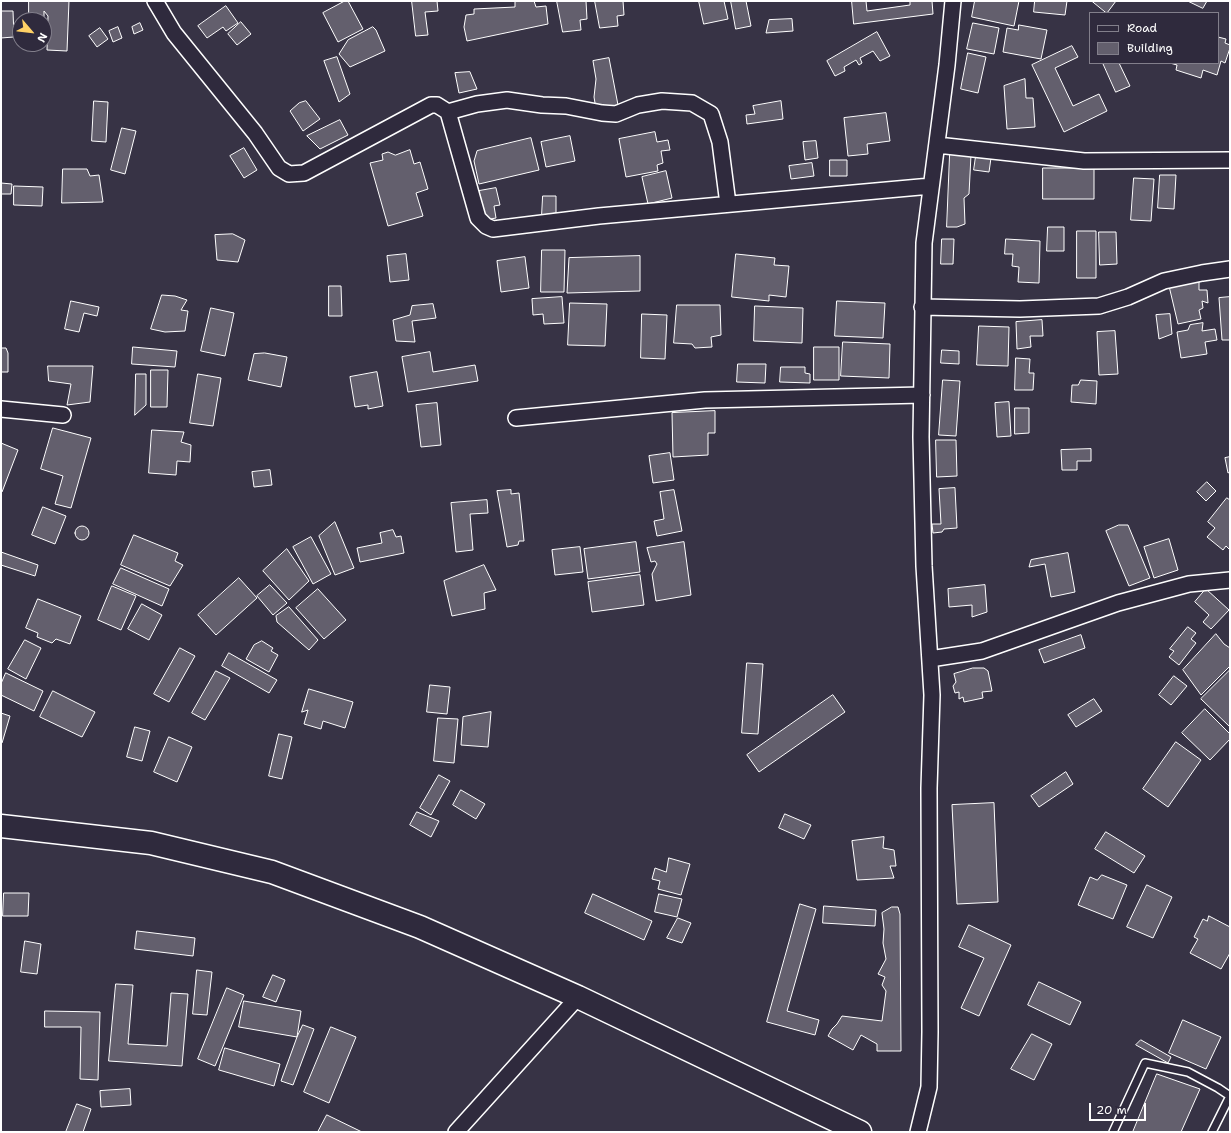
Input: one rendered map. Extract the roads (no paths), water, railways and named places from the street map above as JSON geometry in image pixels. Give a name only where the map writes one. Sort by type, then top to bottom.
[{"type":"highway","points":[[1,826],[151,843],[272,872],[420,926],[578,997],[860,1132]]},
{"type":"street","points":[[155,1],[174,33],[255,132],[278,168],[285,173],[304,173],[431,105],[437,106],[448,112],[477,104],[507,100],[566,106],[602,113],[616,114],[638,105],[662,101],[692,103],[711,114],[720,142],[728,204]]},
{"type":"street","points":[[918,1132],[929,1087],[928,788],[932,695],[924,566],[922,306],[924,243],[947,65],[953,1]]},
{"type":"street","points":[[448,112],[478,218],[486,226],[493,228],[600,216],[931,186]]},
{"type":"street","points":[[936,145],[1084,161],[1230,160]]},
{"type":"street","points":[[922,306],[1020,309],[1099,306],[1128,297],[1164,281],[1230,269]]},
{"type":"street","points":[[516,418],[706,400],[922,395]]},
{"type":"street","points":[[1,409],[63,415]]},
{"type":"street","points":[[930,659],[982,651],[1118,603],[1190,584],[1230,580]]},
{"type":"street","points":[[456,1132],[578,997]]},
{"type":"lane","points":[[1113,1132],[1144,1063],[1188,1072],[1230,1096],[1212,1132]]}]
